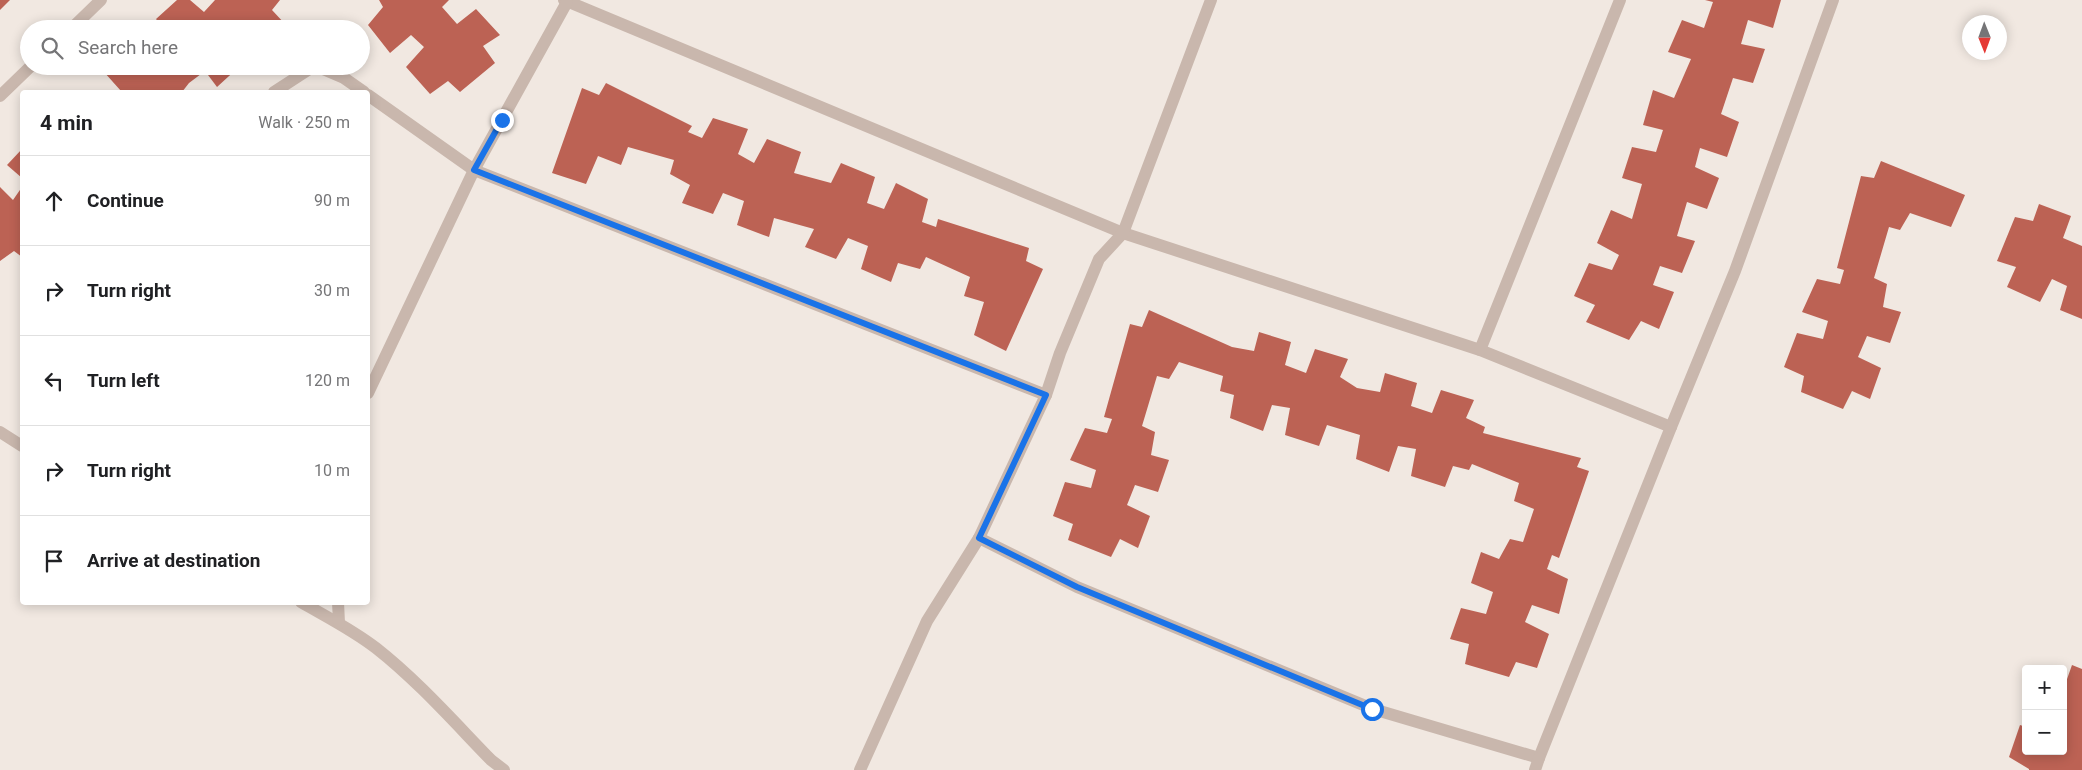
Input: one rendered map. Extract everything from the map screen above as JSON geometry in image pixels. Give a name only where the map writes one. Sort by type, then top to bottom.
[{"type":"street","points":[[80,20],[101,0]]},
{"type":"street","points":[[860,770],[928,622],[979,538],[1046,395],[1060,353],[1099,259],[1123,233],[1211,0]]},
{"type":"street","points":[[1480,350],[1620,0]]},
{"type":"street","points":[[1535,770],[1670,427],[1734,272],[1833,0]]},
{"type":"street","points":[[370,389],[474,170],[565,1],[1123,233],[1480,350],[1670,427]]},
{"type":"street","points":[[0,96],[22,75]]},
{"type":"street","points":[[277,90],[301,75]]},
{"type":"street","points":[[337,75],[361,90]]},
{"type":"street","points":[[370,96],[474,170],[1046,395]]},
{"type":"street","points":[[0,432],[20,445]]},
{"type":"street","points":[[979,538],[1077,587],[1372,709],[1539,758]]},
{"type":"street","points":[[307,605],[375,647],[402,670],[491,760],[504,770]]},
{"type":"street","points":[[338,605],[339,623]]},
{"type":"building","points":[[0,0],[10,0],[0,10]]},
{"type":"building","points":[[177,0],[190,0],[204,12],[215,0],[280,0],[272,10],[281,20],[156,19]]},
{"type":"building","points":[[379,0],[449,0],[442,7],[457,24],[476,9],[500,35],[483,46],[495,63],[460,92],[448,81],[430,94],[406,67],[424,47],[411,35],[390,53],[370,28],[370,23],[383,7]]},
{"type":"building","points":[[1705,0],[1781,0],[1773,28],[1748,20],[1741,44],[1765,49],[1753,83],[1733,78],[1721,114],[1739,122],[1727,157],[1700,148],[1695,167],[1719,178],[1707,209],[1687,202],[1677,236],[1695,241],[1682,273],[1660,266],[1653,285],[1674,292],[1659,329],[1641,321],[1629,340],[1586,322],[1595,305],[1574,296],[1589,263],[1612,270],[1619,255],[1597,243],[1611,210],[1632,219],[1642,184],[1622,178],[1632,147],[1656,152],[1663,130],[1643,125],[1653,90],[1674,98],[1691,59],[1668,52],[1682,20],[1704,28],[1713,2]]},
{"type":"building","points":[[107,75],[200,75],[184,90],[120,90]]},
{"type":"building","points":[[208,75],[230,75],[217,87]]},
{"type":"building","points":[[606,83],[692,126],[688,132],[702,138],[713,118],[748,129],[738,154],[754,163],[767,139],[801,152],[794,173],[831,183],[841,163],[875,177],[867,203],[884,209],[896,183],[928,199],[922,222],[936,227],[938,219],[1029,248],[1026,261],[1043,269],[1006,351],[974,335],[984,302],[964,296],[970,277],[926,257],[920,269],[898,263],[891,282],[861,269],[868,246],[848,238],[836,259],[805,247],[814,229],[774,218],[769,237],[737,225],[744,201],[723,193],[713,214],[682,203],[690,185],[670,174],[674,160],[628,147],[621,165],[598,156],[586,184],[552,173],[582,88],[599,95]]},
{"type":"building","points":[[20,151],[20,176],[7,165]]},
{"type":"building","points":[[1881,161],[1965,195],[1951,227],[1910,213],[1900,230],[1889,227],[1874,278],[1887,284],[1883,307],[1901,312],[1890,343],[1867,336],[1858,357],[1881,368],[1870,399],[1852,391],[1843,409],[1801,392],[1804,376],[1784,367],[1797,333],[1823,339],[1828,321],[1802,312],[1817,279],[1840,284],[1844,270],[1837,268],[1861,176],[1874,178]]},
{"type":"building","points":[[0,187],[13,200],[20,190],[20,256],[14,251],[0,261]]},
{"type":"building","points":[[2039,204],[2071,216],[2063,238],[2082,246],[2082,319],[2060,310],[2067,286],[2052,279],[2040,302],[2007,287],[2016,267],[1997,261],[2015,217],[2033,221]]},
{"type":"building","points":[[1149,310],[1232,347],[1254,351],[1259,332],[1291,342],[1285,365],[1306,373],[1315,349],[1348,359],[1340,377],[1357,388],[1380,392],[1385,373],[1417,383],[1411,406],[1432,413],[1441,390],[1474,400],[1466,418],[1485,427],[1483,433],[1581,458],[1577,467],[1589,471],[1559,558],[1552,555],[1547,569],[1568,579],[1559,614],[1532,605],[1525,622],[1549,634],[1537,668],[1516,662],[1509,677],[1465,664],[1469,644],[1450,639],[1461,608],[1486,614],[1493,592],[1471,583],[1481,552],[1499,559],[1510,539],[1523,542],[1534,509],[1514,501],[1519,483],[1472,464],[1469,470],[1453,466],[1445,487],[1411,476],[1416,449],[1398,446],[1389,472],[1356,459],[1360,435],[1327,425],[1319,446],[1285,435],[1290,408],[1272,405],[1263,431],[1230,418],[1234,395],[1220,391],[1223,376],[1179,362],[1169,379],[1157,376],[1142,426],[1155,432],[1151,455],[1169,460],[1158,492],[1135,485],[1127,505],[1150,516],[1138,548],[1120,539],[1111,557],[1068,540],[1073,524],[1053,516],[1065,482],[1091,488],[1096,470],[1070,460],[1085,428],[1107,433],[1112,419],[1104,417],[1130,324],[1142,327]]},
{"type":"building","points":[[2072,665],[2082,669],[2082,770],[2029,770],[2009,757],[2020,725],[2022,726],[2022,755],[2067,755],[2067,679]]},
{"type":"route","points":[[502,120],[474,170],[1046,395],[979,538],[1077,587],[1372,709]]}]
